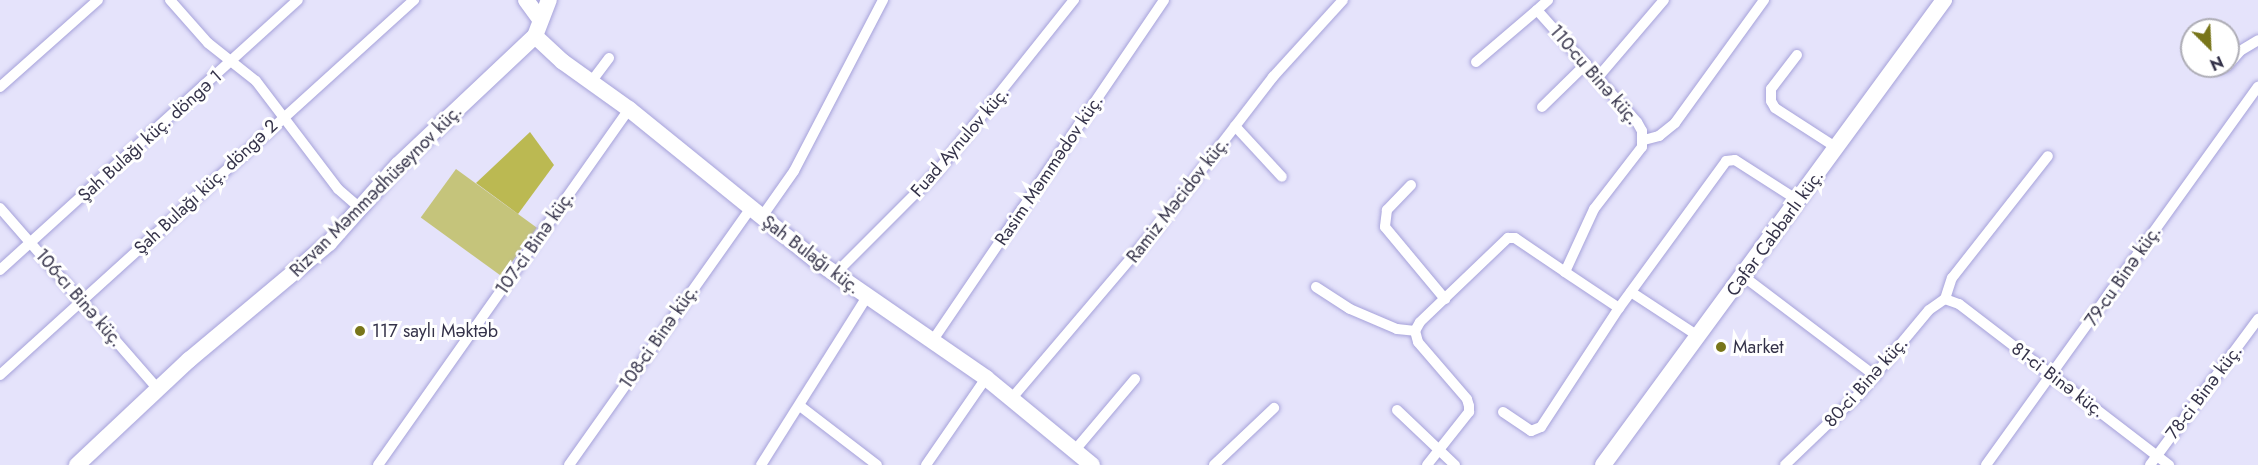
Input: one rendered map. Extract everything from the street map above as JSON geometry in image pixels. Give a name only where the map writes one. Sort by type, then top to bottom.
[{"type":"street","points":[[0,87],[98,0]]},
{"type":"street","points":[[170,0],[208,43],[256,81],[338,189],[359,207]]},
{"type":"street","name":"Şah Bulağı küç. döngə 1","points":[[0,270],[298,0]]},
{"type":"street","name":"Şah Bulağı küç. döngə 2","points":[[0,375],[284,115],[414,0]]},
{"type":"street","points":[[526,0],[539,18]]},
{"type":"street","points":[[536,36],[539,18],[549,0]]},
{"type":"street","name":"108-ci Binə küç.","points":[[569,465],[756,213],[794,171],[882,0]]},
{"type":"street","name":"Fuad Aynulov küç.","points":[[835,274],[935,174],[1074,0]]},
{"type":"street","name":"Rasim Məmmədov küç.","points":[[933,340],[1164,0]]},
{"type":"street","name":"Ramiz Məcidov küç.","points":[[1012,398],[1126,266],[1235,126],[1343,0]]},
{"type":"street","name":"110-cu Binə küç.","points":[[1548,0],[1538,10],[1599,76],[1637,122],[1644,140],[1637,154],[1594,209],[1565,272]]},
{"type":"street","points":[[1599,76],[1664,0]]},
{"type":"street","points":[[1644,140],[1659,136],[1675,123],[1764,0]]},
{"type":"street","name":"Cəfər Cabbarlı küç.","points":[[1603,465],[1799,201],[1944,0]]},
{"type":"street","points":[[1476,62],[1538,10]]},
{"type":"street","name":"Şah Bulağı küç.","points":[[536,36],[835,274],[986,378],[1092,465]]},
{"type":"street","name":"Rizvan Məmmədhüseynov küç.","points":[[77,465],[156,388],[299,270],[359,207],[536,36]]},
{"type":"street","points":[[2240,51],[2258,40]]},
{"type":"street","points":[[1797,55],[1771,89],[1771,101],[1775,108],[1837,148]]},
{"type":"street","points":[[591,82],[609,58]]},
{"type":"street","points":[[1542,107],[1586,64]]},
{"type":"street","name":"79-cu Binə küç.","points":[[1986,465],[2053,375],[2258,87]]},
{"type":"street","name":"107-ci Binə küç.","points":[[378,465],[629,109]]},
{"type":"street","points":[[1235,126],[1282,177]]},
{"type":"street","points":[[1945,299],[1952,278],[2048,156]]},
{"type":"street","points":[[1503,412],[1531,431],[1541,427],[1619,308],[1726,160],[1735,160],[1799,201]]},
{"type":"street","points":[[1411,185],[1387,210],[1385,227],[1445,299]]},
{"type":"street","name":"106-cı Binə küç.","points":[[0,208],[156,388]]},
{"type":"street","points":[[1415,332],[1445,299],[1508,238],[1515,238],[1619,308]]},
{"type":"street","points":[[1743,276],[1875,376]]},
{"type":"street","points":[[1316,287],[1350,309],[1397,329],[1415,332]]},
{"type":"street","points":[[1631,292],[1698,336]]},
{"type":"street","points":[[761,465],[867,297]]},
{"type":"street","name":"81-ci Binə küç.","points":[[1945,299],[1959,304],[2169,465]]},
{"type":"street","name":"80-ci Binə küç.","points":[[1785,465],[1875,376],[1929,310],[1945,299]]},
{"type":"street","name":"78-ci Binə küç.","points":[[2150,465],[2258,319]]},
{"type":"street","points":[[1415,332],[1423,351],[1467,399],[1469,406],[1469,412],[1427,465]]},
{"type":"street","points":[[926,465],[986,378]]},
{"type":"street","points":[[1075,450],[1135,379]]},
{"type":"street","points":[[800,406],[877,465]]},
{"type":"street","points":[[1214,465],[1274,408]]},
{"type":"street","points":[[1397,410],[1440,448],[1455,465]]},
{"type":"shaded area","points":[[530,132],[554,165],[518,214],[476,183]]},
{"type":"shaded area","points":[[456,169],[537,228],[502,276],[421,218]]},
{"type":"place","name":"117 saylı Məktəb","points":[[360,331]]},
{"type":"place","name":"Market","points":[[1721,347]]}]
